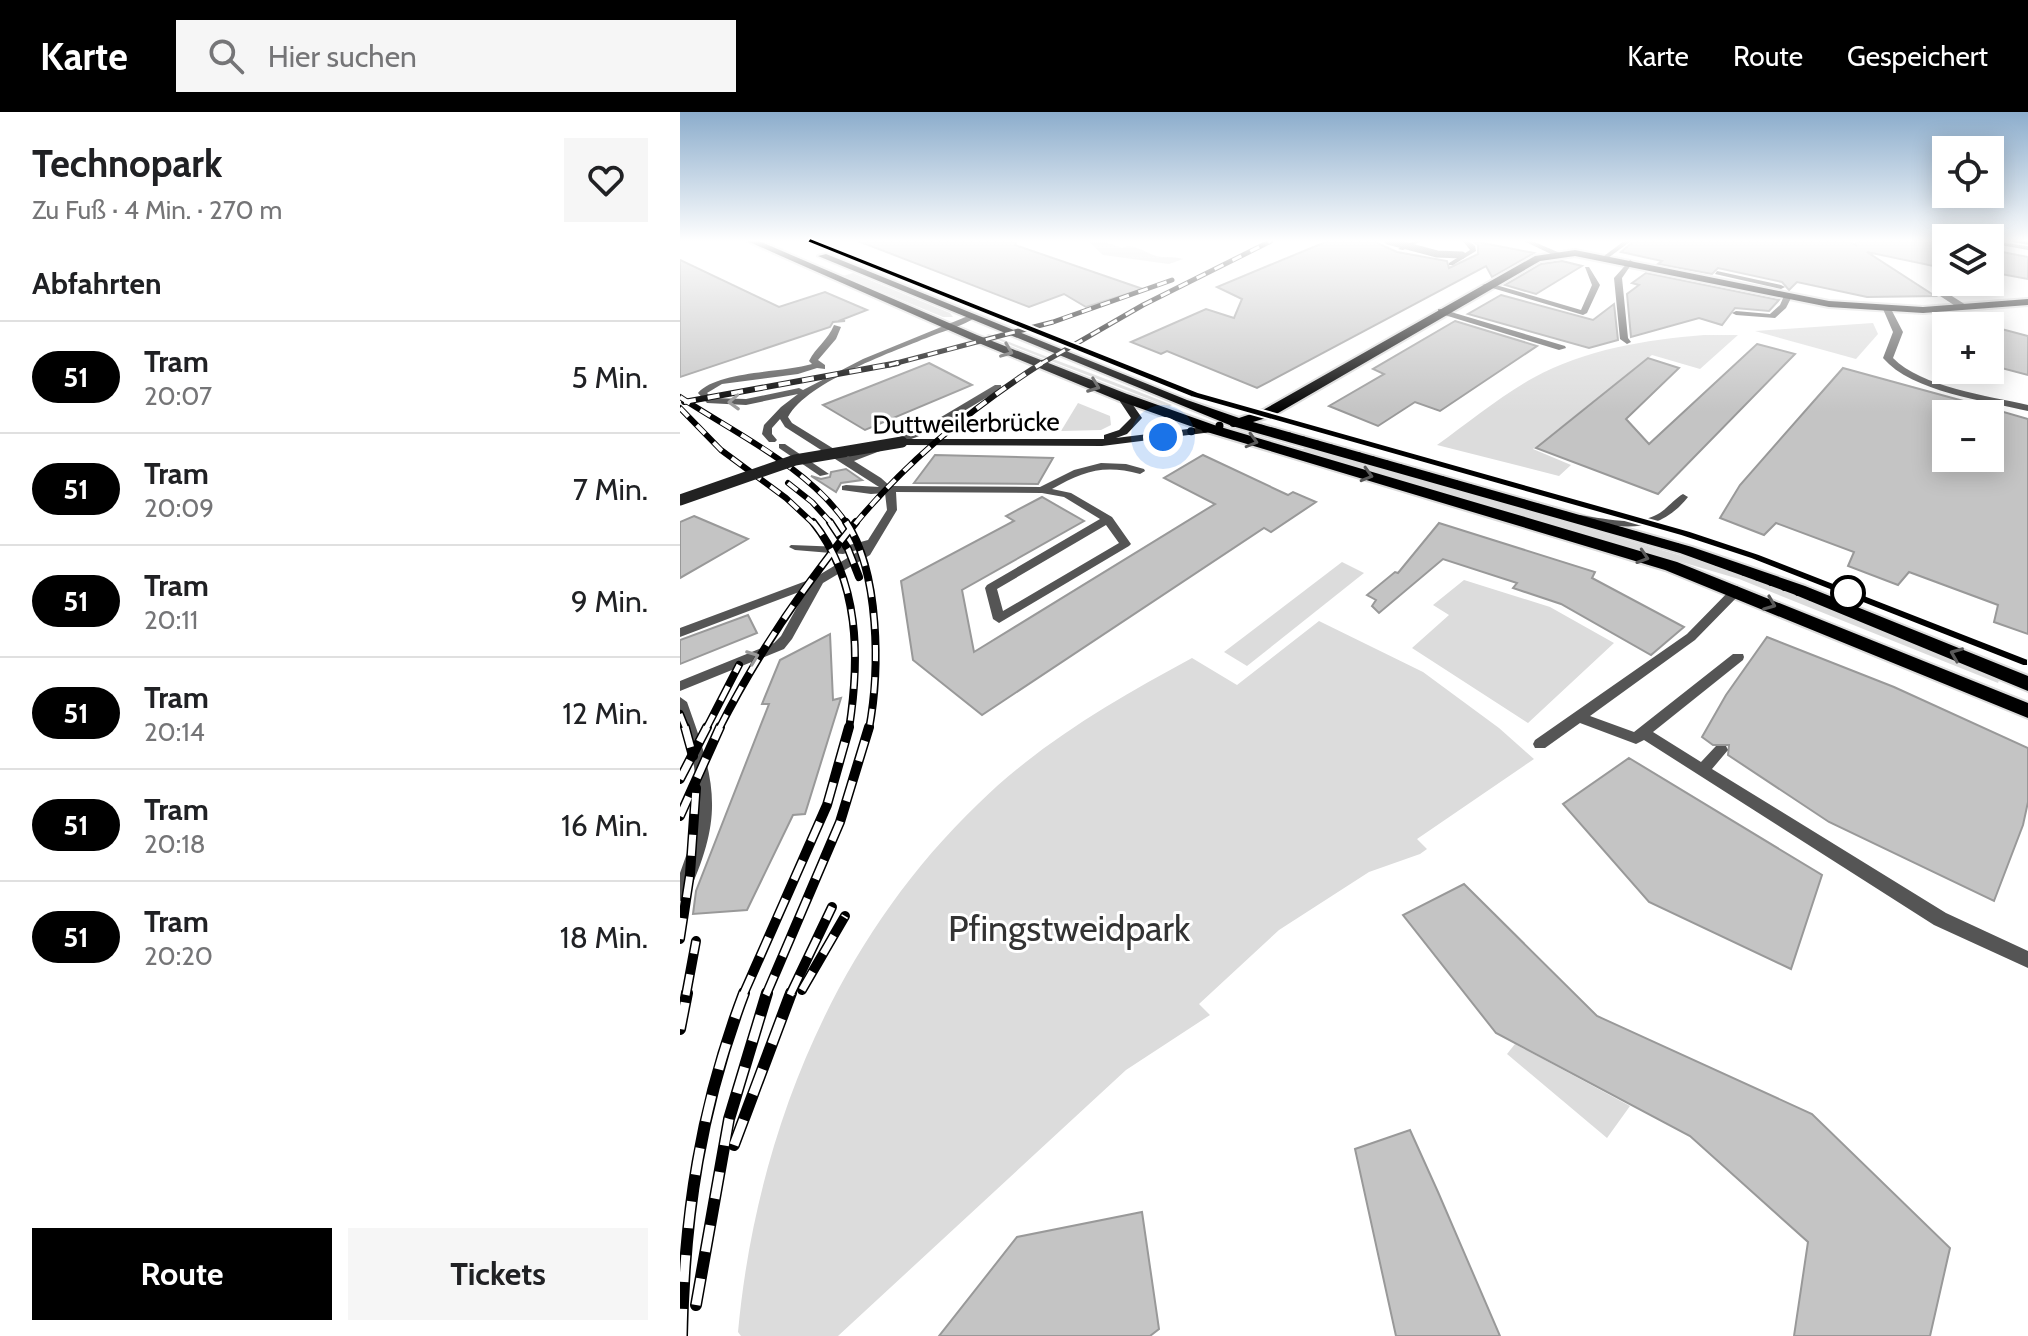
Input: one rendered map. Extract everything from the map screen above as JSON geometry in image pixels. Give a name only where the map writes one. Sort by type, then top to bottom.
[{"type":"main road","points":[[884,298],[1122,397],[1212,429],[1614,547],[1737,590],[2028,711]]},
{"type":"main road","points":[[924,298],[1161,395],[1238,422],[1579,518],[1799,590],[2028,684]]},
{"type":"main road","points":[[1212,429],[1268,413],[1463,298]]},
{"type":"main road","points":[[1823,298],[1887,309],[2028,302]]},
{"type":"street","points":[[1887,309],[1898,332],[1889,361],[1897,369],[2028,408]]},
{"type":"street","points":[[1059,443],[1096,440],[1130,427],[1136,415],[1122,397]]},
{"type":"street","name":"Duttweilerbrücke","points":[[680,500],[795,460],[866,446],[946,441],[1126,441],[1212,429]]},
{"type":"lane","points":[[1531,298],[1583,313],[1590,298]]},
{"type":"lane","points":[[1620,298],[1624,339],[1627,342]]},
{"type":"lane","points":[[1736,313],[1772,316],[1783,306],[1782,298]]},
{"type":"lane","points":[[1949,298],[1963,307]]},
{"type":"lane","points":[[1441,311],[1562,348]]},
{"type":"lane","points":[[772,440],[767,434],[767,427],[811,388],[837,374],[971,318]]},
{"type":"lane","points":[[837,327],[833,340],[815,355],[813,361],[837,374]]},
{"type":"lane","points":[[811,388],[737,403],[710,401],[702,393],[720,382],[798,371],[817,365]]},
{"type":"lane","points":[[845,461],[924,431],[998,387]]},
{"type":"lane","points":[[680,633],[818,581],[866,553],[892,510],[893,497],[888,490],[788,425],[783,417],[784,409]]},
{"type":"lane","points":[[782,446],[824,474]]},
{"type":"lane","points":[[1042,490],[1094,465],[1117,465],[1140,471]]},
{"type":"lane","points":[[846,488],[864,491],[1042,490],[1067,495],[1108,519],[1125,544],[999,619],[991,588],[1108,519]]},
{"type":"lane","points":[[1579,518],[1635,525],[1670,514],[1683,497]]},
{"type":"lane","points":[[795,547],[846,551],[877,537]]},
{"type":"lane","points":[[680,686],[779,646],[786,639],[818,581]]},
{"type":"lane","points":[[1540,744],[1691,637],[1737,590]]},
{"type":"lane","points":[[1577,716],[1636,739],[1738,657]]},
{"type":"lane","points":[[680,702],[693,740],[706,801],[703,822],[681,890]]},
{"type":"lane","points":[[1643,733],[1940,919],[2028,960]]},
{"type":"lane","points":[[1702,770],[1721,750]]},
{"type":"green space","points":[[897,298],[914,298],[953,317],[943,317]]},
{"type":"green space","points":[[1873,323],[1878,334],[1856,359],[1755,331]]},
{"type":"green space","points":[[986,335],[1172,405],[1169,407]]},
{"type":"green space","points":[[1704,335],[1738,335],[1700,369],[1652,355],[1533,449],[1571,465],[1559,476],[1437,445],[1508,393],[1553,368],[1616,348]]},
{"type":"green space","points":[[1078,403],[1110,416],[1111,425],[1101,430],[1061,431]]},
{"type":"green space","points":[[1306,447],[1703,562],[1801,597],[2000,678],[1998,683],[1739,579],[1302,450]]},
{"type":"green space","points":[[1342,562],[1364,573],[1247,666],[1224,652]]},
{"type":"green space","points":[[1464,580],[1550,607],[1614,643],[1528,723],[1412,648],[1449,615],[1433,605]]},
{"type":"green space","name":"Pfingstweidpark","points":[[1319,621],[1423,672],[1499,728],[1534,759],[1417,839],[1427,849],[1420,854],[1369,872],[1279,930],[1199,1004],[1210,1015],[1126,1070],[838,1336],[741,1336],[738,1332],[748,1259],[763,1186],[784,1115],[811,1046],[844,980],[882,917],[927,858],[1002,782],[1053,742],[1107,706],[1192,658],[1237,685]]},
{"type":"green space","points":[[1515,1044],[1630,1106],[1607,1138],[1507,1054]]},
{"type":"building","points":[[680,298],[760,298],[779,307],[806,298],[839,298],[867,310],[841,320],[845,321],[833,322],[830,327],[680,377]]},
{"type":"building","points":[[1006,298],[1053,298],[1029,307]]},
{"type":"building","points":[[1071,298],[1114,298],[1086,307]]},
{"type":"building","points":[[1426,298],[1257,388],[1167,351],[1161,354],[1131,342],[1206,309],[1234,318],[1242,299]]},
{"type":"building","points":[[1496,298],[1512,298],[1593,320],[1614,304],[1618,340],[1589,348],[1468,314]]},
{"type":"building","points":[[1627,298],[1779,300],[1769,311],[1735,308],[1722,325],[1699,318],[1631,337]]},
{"type":"building","points":[[1455,321],[1537,346],[1440,411],[1415,402],[1378,426],[1329,406],[1384,374],[1373,369]]},
{"type":"building","points":[[2004,330],[2028,336],[2028,375],[2004,369]]},
{"type":"building","points":[[1757,344],[1795,354],[1658,494],[1536,448],[1648,358],[1679,368],[1626,419],[1649,444]]},
{"type":"building","points":[[929,363],[972,385],[865,430],[823,405]]},
{"type":"building","points":[[1843,368],[1960,400],[1932,400],[1932,472],[2004,472],[2004,412],[2028,419],[2028,634],[1994,622],[1998,605],[1909,572],[1898,585],[1848,566],[1854,552],[1776,523],[1764,535],[1720,518],[1740,485]]},
{"type":"building","points":[[935,455],[1053,458],[1038,484],[914,483]]},
{"type":"building","points":[[1203,455],[1288,495],[1293,492],[1316,502],[1271,532],[1264,528],[982,715],[913,660],[901,581],[1014,521],[1006,516],[1042,497],[1084,521],[962,590],[974,652],[1215,504],[1164,478]]},
{"type":"building","points":[[846,469],[862,480],[841,483],[836,492],[811,476],[821,479],[830,477],[831,472]]},
{"type":"building","points":[[694,516],[748,539],[680,578],[680,522]]},
{"type":"building","points":[[1439,523],[1595,572],[1592,578],[1684,627],[1651,655],[1561,604],[1513,588],[1517,583],[1443,559],[1379,613],[1372,606],[1376,600],[1367,595],[1395,572],[1398,573]]},
{"type":"building","points":[[748,615],[757,633],[680,664],[680,640]]},
{"type":"building","points":[[830,634],[833,700],[841,698],[805,814],[793,815],[747,910],[693,914],[696,891],[769,704],[762,704],[780,660]]},
{"type":"building","points":[[1767,637],[1894,687],[2028,748],[2028,802],[2023,825],[1994,901],[1829,822],[1728,755],[1729,745],[1713,745],[1702,737],[1726,695]]},
{"type":"building","points":[[1629,758],[1822,875],[1791,969],[1649,902],[1563,804]]},
{"type":"building","points":[[1464,884],[1597,1016],[1812,1114],[1950,1248],[1930,1336],[1794,1336],[1808,1242],[1690,1136],[1496,1033],[1403,915]]},
{"type":"building","points":[[1410,1130],[1500,1336],[1396,1336],[1355,1149]]},
{"type":"building","points":[[1142,1212],[1159,1329],[1150,1336],[939,1336],[1017,1237]]},
{"type":"tram line","name":"51","points":[[952,298],[1195,394],[1686,533],[2028,663]]},
{"type":"tram line","points":[[953,298],[1195,394],[1686,533],[2028,663]]},
{"type":"railway","points":[[894,364],[1053,322],[1121,298]]},
{"type":"railway","points":[[1040,365],[1157,298]]},
{"type":"railway","points":[[894,364],[898,363]]},
{"type":"railway","points":[[687,401],[894,364]]},
{"type":"railway","points":[[889,365],[894,364]]},
{"type":"railway","points":[[855,524],[896,478],[942,436],[1040,365]]},
{"type":"railway","points":[[680,397],[687,401]]},
{"type":"railway","points":[[687,401],[792,469],[812,485],[847,524]]},
{"type":"railway","points":[[680,408],[721,450],[786,498],[814,524]]},
{"type":"railway","points":[[788,483],[812,502],[832,524]]},
{"type":"railway","points":[[813,522],[832,553]]},
{"type":"railway","points":[[830,522],[842,540]]},
{"type":"railway","points":[[846,522],[850,530]]},
{"type":"railway","points":[[850,530],[856,522]]},
{"type":"railway","points":[[842,540],[850,530]]},
{"type":"railway","points":[[850,530],[865,567],[874,622],[875,679],[869,729]]},
{"type":"railway","points":[[832,553],[842,540]]},
{"type":"railway","points":[[842,540],[859,577]]},
{"type":"railway","points":[[720,728],[782,622],[832,553]]},
{"type":"railway","points":[[832,553],[840,569],[853,621],[855,675],[849,729]]},
{"type":"railway","points":[[706,729],[739,665]]},
{"type":"railway","points":[[680,714],[686,729]]},
{"type":"railway","points":[[685,727],[693,755]]},
{"type":"railway","points":[[693,755],[707,727]]},
{"type":"railway","points":[[743,995],[827,805],[849,727]]},
{"type":"railway","points":[[766,995],[840,822],[869,727]]},
{"type":"railway","points":[[680,816],[720,728]]},
{"type":"railway","points":[[680,779],[693,755]]},
{"type":"railway","points":[[680,939],[690,874],[696,788]]},
{"type":"railway","points":[[790,995],[832,907]]},
{"type":"railway","points":[[802,990],[845,916]]},
{"type":"railway","points":[[686,995],[696,941]]},
{"type":"railway","points":[[680,1029],[687,993]]},
{"type":"railway","points":[[682,1336],[686,1247],[698,1162],[716,1078],[744,993]]},
{"type":"railway","points":[[696,1305],[729,1119],[767,993]]},
{"type":"railway","points":[[734,1145],[791,993]]},
{"type":"route","points":[[1163,437],[1238,422],[1686,550],[1852,612],[1848,593]]}]
